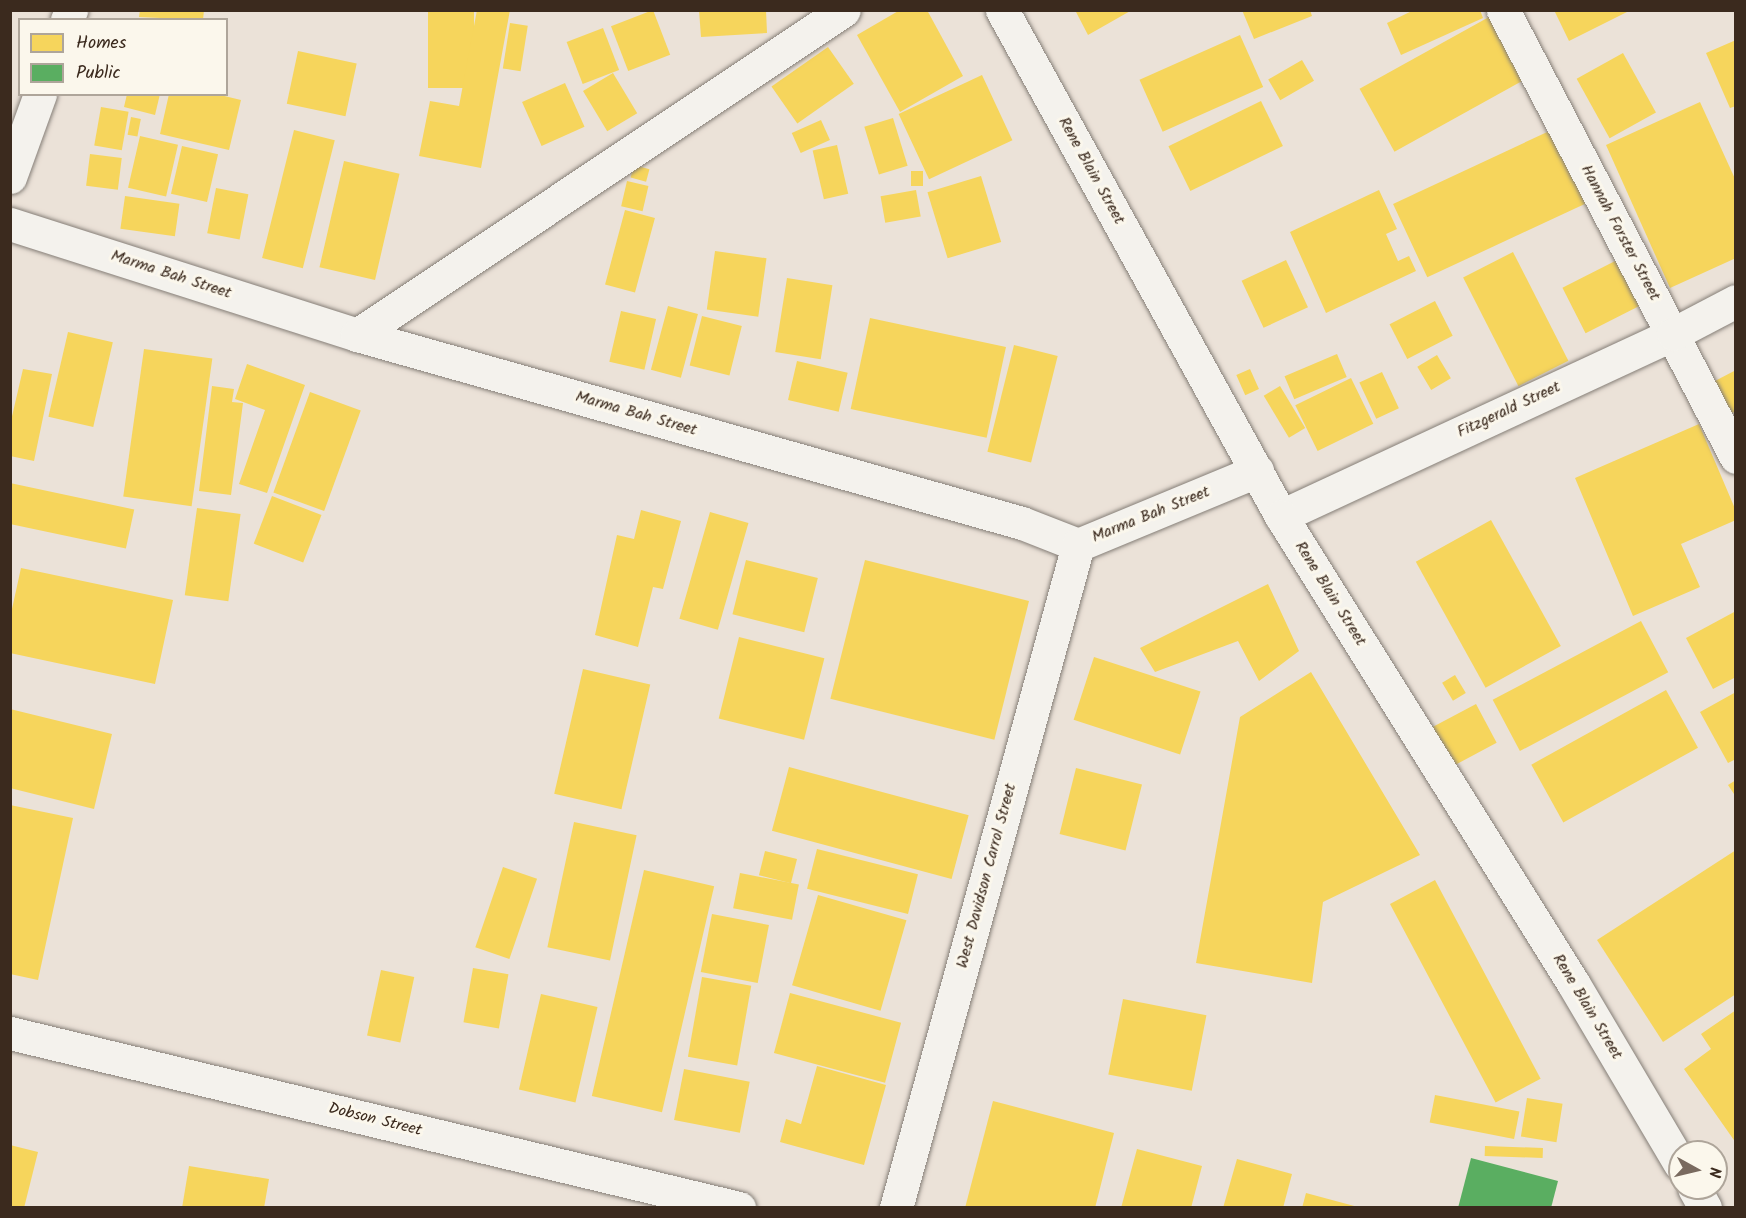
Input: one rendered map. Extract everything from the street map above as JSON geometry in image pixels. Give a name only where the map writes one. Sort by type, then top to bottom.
[{"type":"street","points":[[357,335],[844,10]]},
{"type":"street","name":"Rene Blain Street","points":[[1002,10],[1281,516],[1573,983],[1668,1144]]},
{"type":"street","name":"Hannah Forster Street","points":[[1503,10],[1736,457]]},
{"type":"street","points":[[10,177],[39,96]]},
{"type":"street","name":"Marma Bah Street","points":[[10,224],[357,335],[1022,523],[1078,545],[1257,471]]},
{"type":"street","name":"Fitzgerald Street","points":[[1281,516],[1673,334],[1736,301]]},
{"type":"street","name":"West Davidson Carrol Street","points":[[896,1208],[1078,545]]},
{"type":"street","name":"Dobson Street","points":[[10,1033],[739,1208]]},
{"type":"building: Homes","points":[[140,10],[204,10],[203,18],[139,17]]},
{"type":"building: Homes","points":[[428,10],[474,10],[474,88],[428,88]]},
{"type":"building: Homes","points":[[477,10],[510,10],[481,168],[419,156],[430,101],[459,106]]},
{"type":"building: Homes","points":[[653,10],[670,55],[628,71],[611,26]]},
{"type":"building: Homes","points":[[699,10],[766,10],[767,33],[701,37]]},
{"type":"building: Homes","points":[[900,10],[927,10],[963,76],[900,112],[857,35]]},
{"type":"building: Homes","points":[[1075,10],[1132,10],[1088,35]]},
{"type":"building: Homes","points":[[1242,10],[1310,10],[1312,16],[1254,39]]},
{"type":"building: Homes","points":[[1414,10],[1480,10],[1483,18],[1401,55],[1387,23]]},
{"type":"building: Homes","points":[[1554,10],[1631,10],[1569,41]]},
{"type":"building: Homes","points":[[1489,17],[1524,80],[1394,152],[1360,89]]},
{"type":"building: Homes","points":[[510,23],[528,26],[521,71],[503,68]]},
{"type":"building: Homes","points":[[603,28],[619,70],[583,84],[567,42]]},
{"type":"building: Homes","points":[[1240,35],[1263,87],[1163,132],[1140,80]]},
{"type":"building: Homes","points":[[1736,40],[1736,106],[1730,108],[1706,53]]},
{"type":"building: Homes","points":[[828,47],[854,84],[797,123],[771,87]]},
{"type":"building: Homes","points":[[298,51],[357,63],[345,116],[287,104]]},
{"type":"building: Homes","points":[[1623,53],[1656,112],[1610,138],[1577,79]]},
{"type":"building: Homes","points":[[1302,60],[1314,81],[1280,100],[1268,80]]},
{"type":"building: Homes","points":[[613,73],[637,113],[607,131],[583,91]]},
{"type":"building: Homes","points":[[982,75],[1012,140],[929,179],[899,114]]},
{"type":"building: Homes","points":[[565,83],[585,127],[542,146],[522,102]]},
{"type":"building: Homes","points":[[127,96],[160,96],[155,115],[124,107]]},
{"type":"building: Homes","points":[[169,96],[224,96],[241,100],[229,150],[160,134]]},
{"type":"building: Homes","points":[[1261,101],[1283,146],[1190,191],[1168,146]]},
{"type":"building: Homes","points":[[1700,102],[1736,181],[1736,258],[1670,288],[1606,145]]},
{"type":"building: Homes","points":[[101,107],[129,112],[122,150],[94,145]]},
{"type":"building: Homes","points":[[131,117],[141,119],[137,137],[128,135]]},
{"type":"building: Homes","points":[[893,118],[908,166],[879,175],[864,127]]},
{"type":"building: Homes","points":[[821,120],[830,140],[801,153],[792,133]]},
{"type":"building: Homes","points":[[1558,127],[1592,200],[1427,277],[1393,204]]},
{"type":"building: Homes","points":[[294,130],[335,140],[303,268],[262,258]]},
{"type":"building: Homes","points":[[140,136],[178,145],[166,196],[128,188]]},
{"type":"building: Homes","points":[[837,145],[848,194],[824,199],[813,151]]},
{"type":"building: Homes","points":[[182,146],[218,154],[207,202],[171,194]]},
{"type":"building: Homes","points":[[90,154],[122,158],[118,190],[86,186]]},
{"type":"building: Homes","points":[[344,161],[400,174],[375,280],[319,267]]},
{"type":"building: Homes","points":[[634,165],[649,169],[646,182],[631,178]]},
{"type":"building: Homes","points":[[911,171],[923,171],[923,186],[911,186]]},
{"type":"building: Homes","points":[[981,176],[1001,242],[948,258],[927,192]]},
{"type":"building: Homes","points":[[627,181],[648,186],[643,211],[621,206]]},
{"type":"building: Homes","points":[[216,188],[248,194],[240,239],[207,233]]},
{"type":"building: Homes","points":[[916,190],[921,217],[885,223],[881,196]]},
{"type":"building: Homes","points":[[1379,190],[1397,229],[1386,234],[1398,261],[1409,256],[1416,271],[1326,313],[1290,232]]},
{"type":"building: Homes","points":[[125,196],[179,204],[175,236],[120,229]]},
{"type":"building: Homes","points":[[625,210],[655,218],[635,292],[605,284]]},
{"type":"building: Homes","points":[[715,251],[766,258],[758,317],[707,309]]},
{"type":"building: Homes","points":[[1513,252],[1568,361],[1518,386],[1463,277]]},
{"type":"building: Homes","points":[[1623,257],[1646,302],[1586,333],[1562,288]]},
{"type":"building: Homes","points":[[1286,260],[1308,307],[1264,328],[1242,281]]},
{"type":"building: Homes","points":[[787,278],[832,285],[821,359],[775,352]]},
{"type":"building: Homes","points":[[1435,301],[1453,336],[1407,359],[1390,324]]},
{"type":"building: Homes","points":[[668,306],[698,314],[681,378],[651,370]]},
{"type":"building: Homes","points":[[621,311],[656,319],[644,370],[609,362]]},
{"type":"building: Homes","points":[[702,316],[742,326],[729,375],[690,365]]},
{"type":"building: Homes","points":[[870,318],[1006,347],[987,438],[851,409]]},
{"type":"building: Homes","points":[[68,332],[113,342],[93,427],[48,417]]},
{"type":"building: Homes","points":[[1014,345],[1058,356],[1031,463],[987,452]]},
{"type":"building: Homes","points":[[144,349],[212,359],[192,506],[123,497]]},
{"type":"building: Homes","points":[[1337,354],[1347,377],[1294,399],[1285,376]]},
{"type":"building: Homes","points":[[1437,355],[1451,378],[1431,390],[1417,367]]},
{"type":"building: Homes","points":[[797,361],[848,373],[839,412],[788,400]]},
{"type":"building: Homes","points":[[247,364],[305,385],[267,493],[239,484],[265,410],[235,399]]},
{"type":"building: Homes","points":[[23,369],[52,374],[34,461],[10,456],[10,425]]},
{"type":"building: Homes","points":[[1250,369],[1259,389],[1245,395],[1236,375]]},
{"type":"building: Homes","points":[[1736,370],[1736,411],[1730,414],[1713,382]]},
{"type":"building: Homes","points":[[1382,372],[1399,408],[1376,419],[1359,383]]},
{"type":"building: Homes","points":[[1351,378],[1373,424],[1318,451],[1295,405]]},
{"type":"building: Homes","points":[[212,386],[234,389],[232,402],[243,403],[231,495],[199,491]]},
{"type":"building: Homes","points":[[1280,386],[1305,428],[1289,438],[1264,396]]},
{"type":"building: Homes","points":[[310,392],[361,410],[324,511],[273,493]]},
{"type":"building: Homes","points":[[1699,424],[1736,511],[1736,520],[1681,544],[1700,587],[1633,616],[1575,478]]},
{"type":"building: Homes","points":[[10,483],[134,509],[126,549],[10,524]]},
{"type":"building: Homes","points":[[272,496],[321,515],[303,563],[254,544]]},
{"type":"building: Homes","points":[[197,508],[241,514],[228,601],[185,595]]},
{"type":"building: Homes","points":[[641,510],[681,521],[663,589],[653,587],[638,647],[595,635],[617,535],[634,539]]},
{"type":"building: Homes","points":[[710,512],[748,523],[718,630],[679,619]]},
{"type":"building: Homes","points":[[1491,520],[1561,646],[1486,688],[1416,562]]},
{"type":"building: Homes","points":[[746,560],[818,578],[804,632],[732,614]]},
{"type":"building: Homes","points":[[865,560],[1029,601],[994,740],[830,699]]},
{"type":"building: Homes","points":[[21,568],[173,600],[155,684],[10,653],[10,618]]},
{"type":"building: Homes","points":[[1268,584],[1299,651],[1259,681],[1238,641],[1155,672],[1140,648]]},
{"type":"building: Homes","points":[[1736,611],[1736,677],[1713,689],[1686,638]]},
{"type":"building: Homes","points":[[1641,621],[1668,672],[1520,751],[1493,700]]},
{"type":"building: Homes","points":[[739,637],[824,658],[804,740],[719,719]]},
{"type":"building: Homes","points":[[1094,657],[1201,692],[1180,754],[1074,720]]},
{"type":"building: Homes","points":[[583,669],[650,685],[621,809],[554,794]]},
{"type":"building: Homes","points":[[1311,672],[1420,855],[1323,902],[1312,983],[1196,963],[1240,717]]},
{"type":"building: Homes","points":[[1455,675],[1466,693],[1453,701],[1442,683]]},
{"type":"building: Homes","points":[[1666,690],[1698,748],[1563,822],[1531,765]]},
{"type":"building: Homes","points":[[1736,692],[1736,759],[1728,763],[1700,712]]},
{"type":"building: Homes","points":[[1476,704],[1497,743],[1448,769],[1427,730]]},
{"type":"building: Homes","points":[[10,709],[112,734],[94,809],[10,788]]},
{"type":"building: Homes","points":[[789,767],[969,815],[952,879],[772,831]]},
{"type":"building: Homes","points":[[1076,768],[1142,784],[1126,850],[1060,834]]},
{"type":"building: Homes","points":[[1736,780],[1736,797],[1728,785]]},
{"type":"building: Homes","points":[[10,805],[73,818],[38,980],[10,974]]},
{"type":"building: Homes","points":[[574,822],[637,835],[610,961],[547,947]]},
{"type":"building: Homes","points":[[817,849],[918,874],[908,914],[807,889]]},
{"type":"building: Homes","points":[[1736,850],[1736,994],[1663,1042],[1597,940]]},
{"type":"building: Homes","points":[[765,851],[797,859],[791,883],[759,875]]},
{"type":"building: Homes","points":[[503,867],[537,879],[509,959],[475,947]]},
{"type":"building: Homes","points":[[644,870],[714,886],[662,1112],[592,1096]]},
{"type":"building: Homes","points":[[740,873],[799,884],[792,920],[733,908]]},
{"type":"building: Homes","points":[[1435,880],[1541,1079],[1496,1103],[1390,904]]},
{"type":"building: Homes","points":[[818,895],[906,920],[881,1011],[792,985]]},
{"type":"building: Homes","points":[[712,914],[769,925],[758,983],[701,972]]},
{"type":"building: Homes","points":[[473,968],[508,974],[499,1028],[463,1022]]},
{"type":"building: Homes","points":[[381,970],[414,977],[400,1043],[367,1036]]},
{"type":"building: Homes","points":[[702,977],[751,986],[737,1065],[688,1057]]},
{"type":"building: Homes","points":[[790,993],[901,1023],[885,1083],[774,1053]]},
{"type":"building: Homes","points":[[541,994],[598,1007],[575,1103],[519,1089]]},
{"type":"building: Homes","points":[[1123,999],[1206,1015],[1192,1091],[1108,1075]]},
{"type":"building: Homes","points":[[1736,1010],[1736,1143],[1684,1069],[1711,1049],[1701,1034]]},
{"type":"building: Homes","points":[[817,1066],[886,1085],[864,1165],[780,1142],[786,1119],[801,1124]]},
{"type":"building: Homes","points":[[684,1069],[750,1082],[740,1133],[674,1120]]},
{"type":"building: Homes","points":[[1435,1095],[1519,1111],[1514,1139],[1430,1122]]},
{"type":"building: Homes","points":[[1527,1098],[1563,1104],[1556,1142],[1521,1137]]},
{"type":"building: Homes","points":[[993,1101],[1114,1133],[1095,1208],[965,1208]]},
{"type":"building: Homes","points":[[10,1145],[38,1152],[24,1208],[10,1208]]},
{"type":"building: Homes","points":[[1485,1146],[1543,1148],[1543,1158],[1485,1156]]},
{"type":"building: Homes","points":[[1137,1149],[1202,1166],[1191,1208],[1121,1208]]},
{"type":"building: Homes","points":[[1237,1159],[1292,1174],[1283,1208],[1223,1208]]},
{"type":"building: Homes","points":[[189,1166],[269,1179],[264,1208],[182,1208]]},
{"type":"building: Homes","points":[[1306,1193],[1358,1207],[1358,1208],[1302,1208]]},
{"type":"building: Public","points":[[1471,1158],[1558,1181],[1551,1208],[1458,1208]]}]
